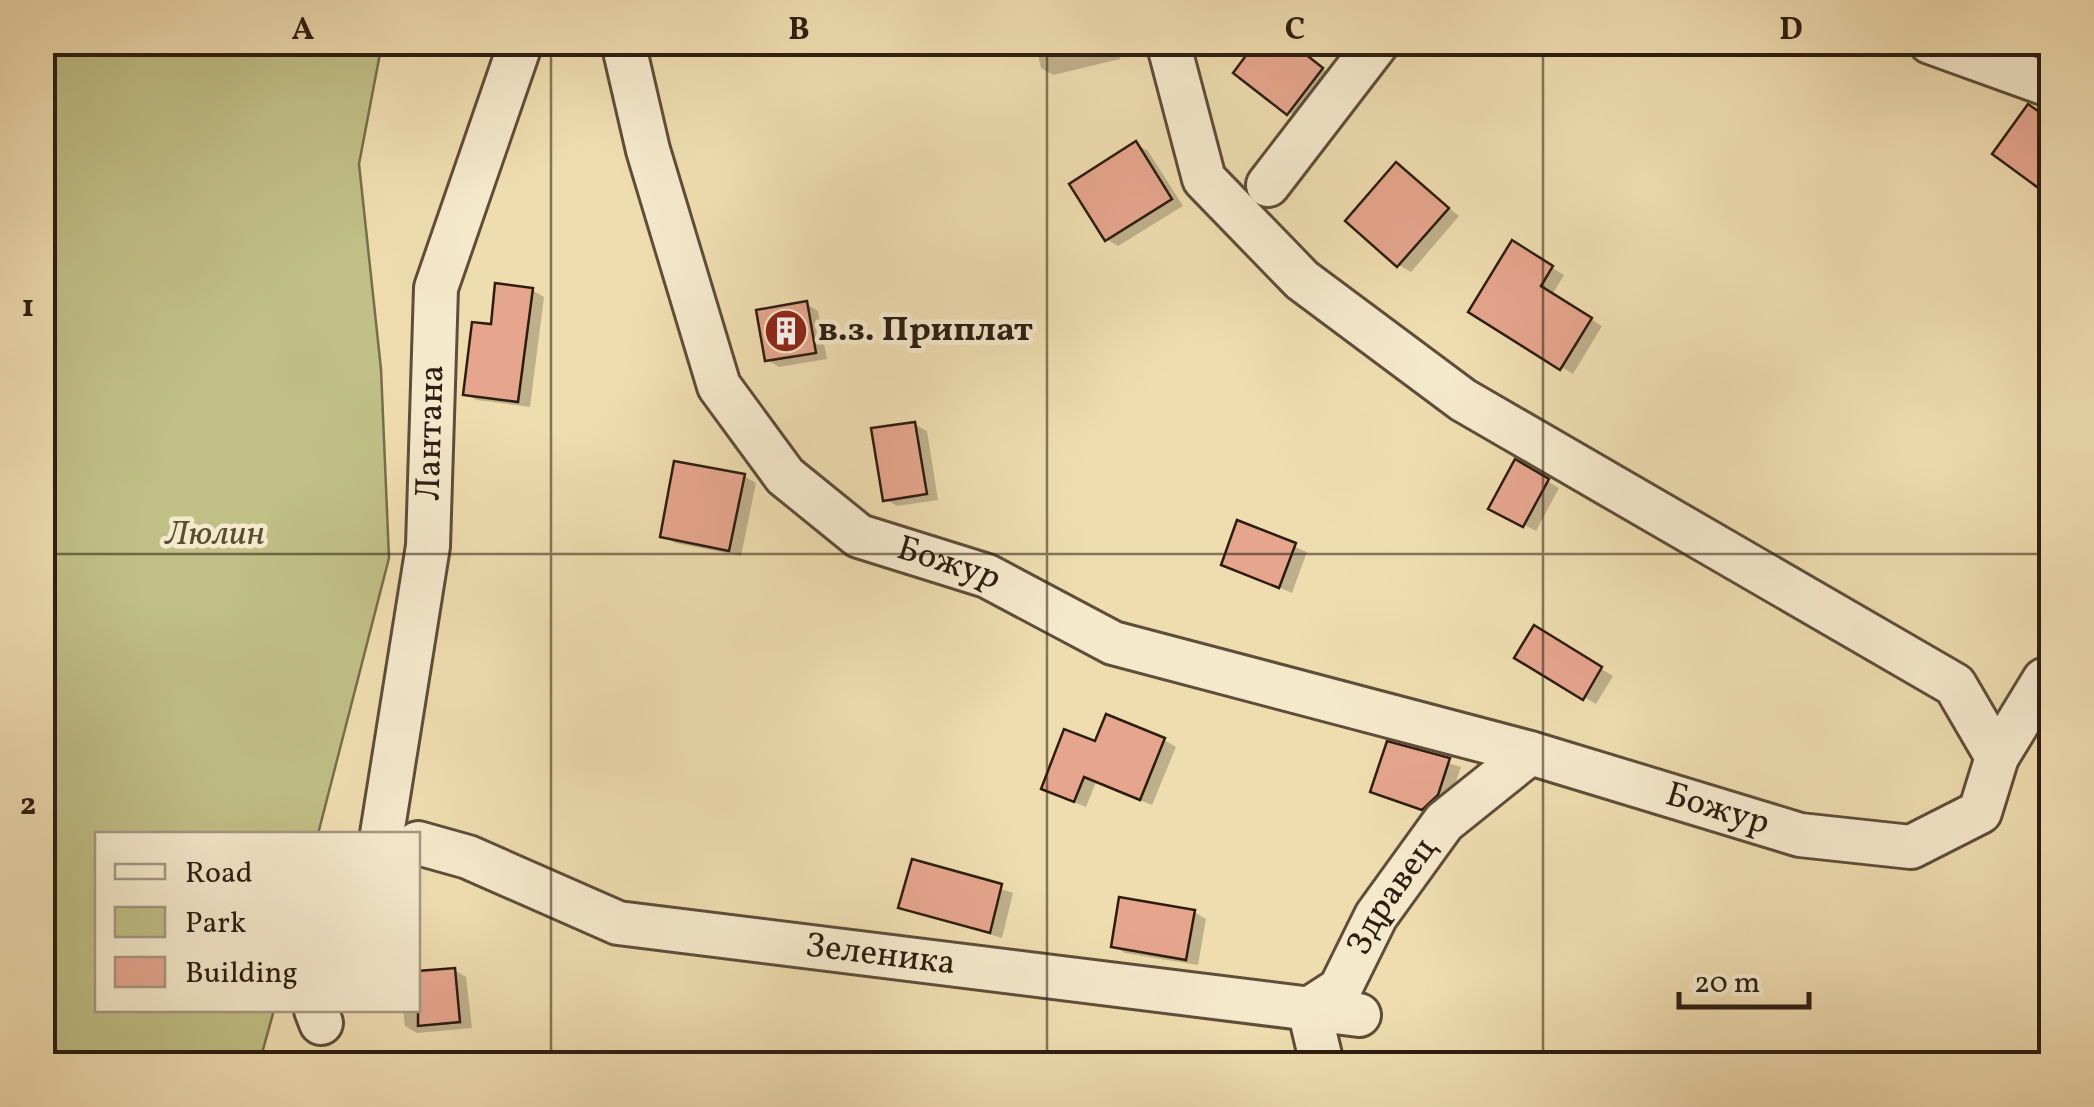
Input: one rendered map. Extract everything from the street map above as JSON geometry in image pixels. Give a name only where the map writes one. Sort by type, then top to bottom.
[{"type":"street","name":"Лантана","points":[[382,832],[428,546],[436,288],[521,42]]},
{"type":"street","name":"Божур","points":[[622,42],[648,150],[719,386],[784,476],[858,536],[987,576],[1113,644],[1530,752],[1800,835],[1911,847],[1980,812],[1998,756],[2044,680],[2052,677]]},
{"type":"street","points":[[1168,42],[1204,179],[1302,280],[1463,400],[1955,685],[1998,756]]},
{"type":"street","points":[[1268,185],[1378,42]]},
{"type":"street","points":[[1930,42],[2052,86]]},
{"type":"street","name":"Здравец","points":[[1308,1008],[1340,989],[1376,916],[1444,822],[1530,752]]},
{"type":"street","name":"Зеленика","points":[[420,845],[468,857],[618,923],[1359,1015]]},
{"type":"street","points":[[1308,1008],[1322,1064]]},
{"type":"green space","name":"Люлин","points":[[42,43],[382,43],[359,164],[381,369],[389,558],[319,832],[95,832],[95,1012],[273,1012],[259,1064],[43,1064]]},
{"type":"building","points":[[1256,42],[1290,42],[1323,68],[1287,115],[1233,73]]},
{"type":"building","points":[[2028,104],[2052,121],[2052,198],[1992,154]]},
{"type":"building","points":[[1136,141],[1172,199],[1105,241],[1069,184]]},
{"type":"building","points":[[1396,162],[1449,208],[1397,267],[1345,221]]},
{"type":"building","points":[[1512,240],[1553,266],[1541,286],[1592,318],[1560,370],[1468,312]]},
{"type":"building","points":[[495,283],[533,288],[518,402],[463,395],[472,322],[491,324]]},
{"type":"building","name":"в.з. Приплат","points":[[807,301],[816,353],[765,361],[756,310]]},
{"type":"building","points":[[915,422],[927,494],[883,501],[871,428]]},
{"type":"building","points":[[1515,459],[1549,479],[1523,527],[1488,509]]},
{"type":"building","points":[[674,461],[745,474],[729,551],[660,537]]},
{"type":"building","points":[[1237,520],[1296,543],[1279,588],[1221,565]]},
{"type":"building","points":[[1534,625],[1602,667],[1583,700],[1514,658]]},
{"type":"building","points":[[1106,714],[1165,738],[1140,800],[1084,777],[1074,802],[1041,789],[1064,729],[1095,741]]},
{"type":"building","points":[[1387,741],[1450,758],[1438,795],[1422,810],[1370,792]]},
{"type":"building","points":[[912,859],[1002,884],[990,933],[898,908]]},
{"type":"building","points":[[1119,897],[1195,910],[1186,960],[1111,947]]},
{"type":"building","points":[[455,968],[460,1022],[418,1026],[420,971]]},
{"type":"place","name":"в.з. Приплат","points":[[786,331]]}]
